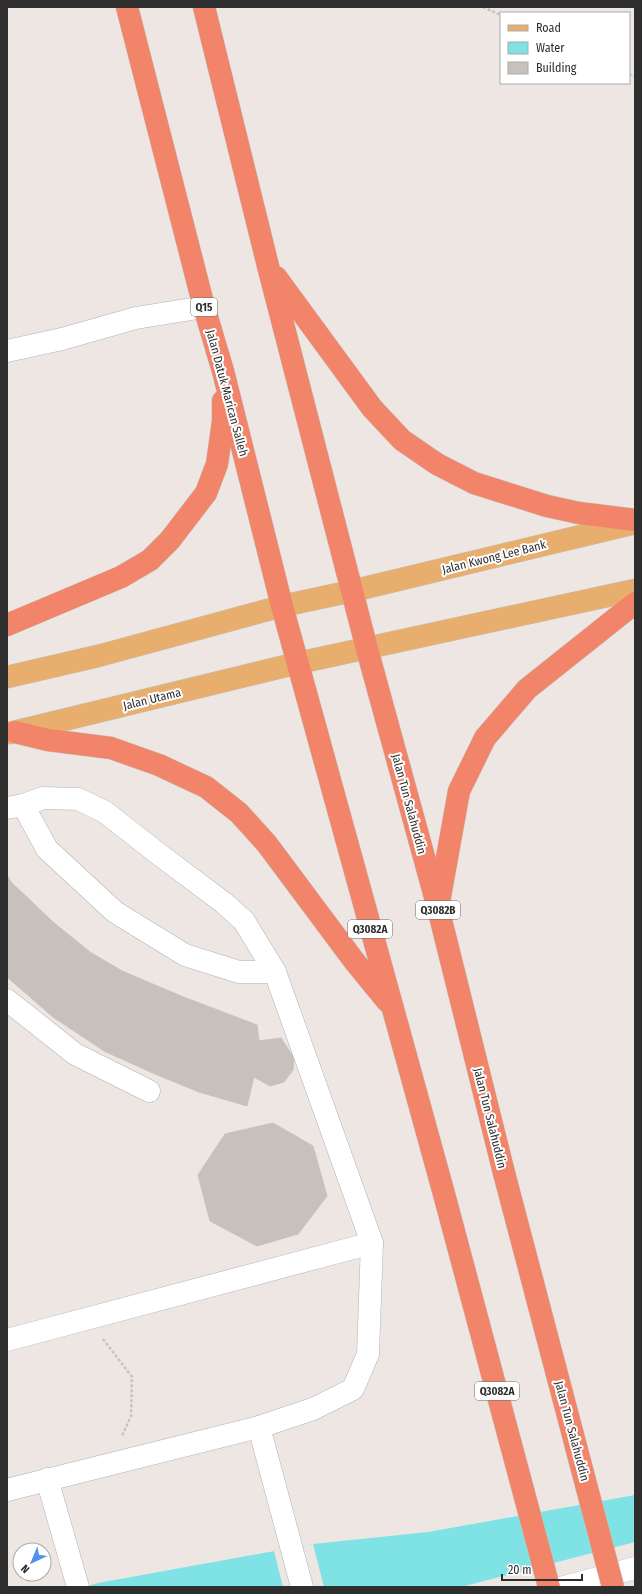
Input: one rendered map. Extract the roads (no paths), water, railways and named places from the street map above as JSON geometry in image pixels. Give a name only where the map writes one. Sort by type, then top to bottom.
[{"type":"highway","name":"Jalan Datuk Marican Salleh","points":[[127,7],[298,663]]},
{"type":"highway","points":[[204,7],[268,266],[367,649]]},
{"type":"highway","points":[[268,266],[372,408],[402,440],[437,464],[474,483],[547,506],[579,513],[635,521]]},
{"type":"highway","points":[[7,625],[121,577],[150,560],[170,540],[206,493],[218,464],[223,421],[223,371]]},
{"type":"highway","points":[[438,908],[459,791],[485,738],[527,688],[635,603]]},
{"type":"highway","name":"Jalan Tun Salahuddin","points":[[367,649],[438,908],[504,1173],[613,1587]]},
{"type":"highway","name":"Q3082A","points":[[298,663],[444,1194],[549,1587]]},
{"type":"highway","points":[[11,733],[48,740],[111,748],[159,765],[206,787],[239,813],[267,844],[355,962],[392,1007]]},
{"type":"main road","name":"Jalan Kwong Lee Bank","points":[[282,606],[352,591],[635,521]]},
{"type":"main road","points":[[367,649],[635,590]]},
{"type":"main road","points":[[7,677],[98,656],[282,606]]},
{"type":"main road","name":"Jalan Utama","points":[[11,733],[298,663],[367,649]]},
{"type":"lane","points":[[7,351],[62,339],[136,318],[204,307]]},
{"type":"lane","points":[[7,1490],[259,1427],[313,1409],[352,1389],[368,1354],[372,1243],[275,972],[244,921],[224,903],[105,812],[78,799],[43,798],[15,806],[47,849],[115,912],[185,955],[239,972],[275,972]]},
{"type":"lane","points":[[7,1000],[75,1054],[149,1091]]},
{"type":"lane","points":[[7,1340],[372,1243]]},
{"type":"lane","points":[[259,1427],[302,1587]]},
{"type":"lane","points":[[47,1479],[78,1587]]},
{"type":"lane","points":[[564,1587],[635,1568]]},
{"type":"water","points":[[635,1495],[635,1587],[84,1587],[98,1583],[313,1544],[428,1532]]}]
